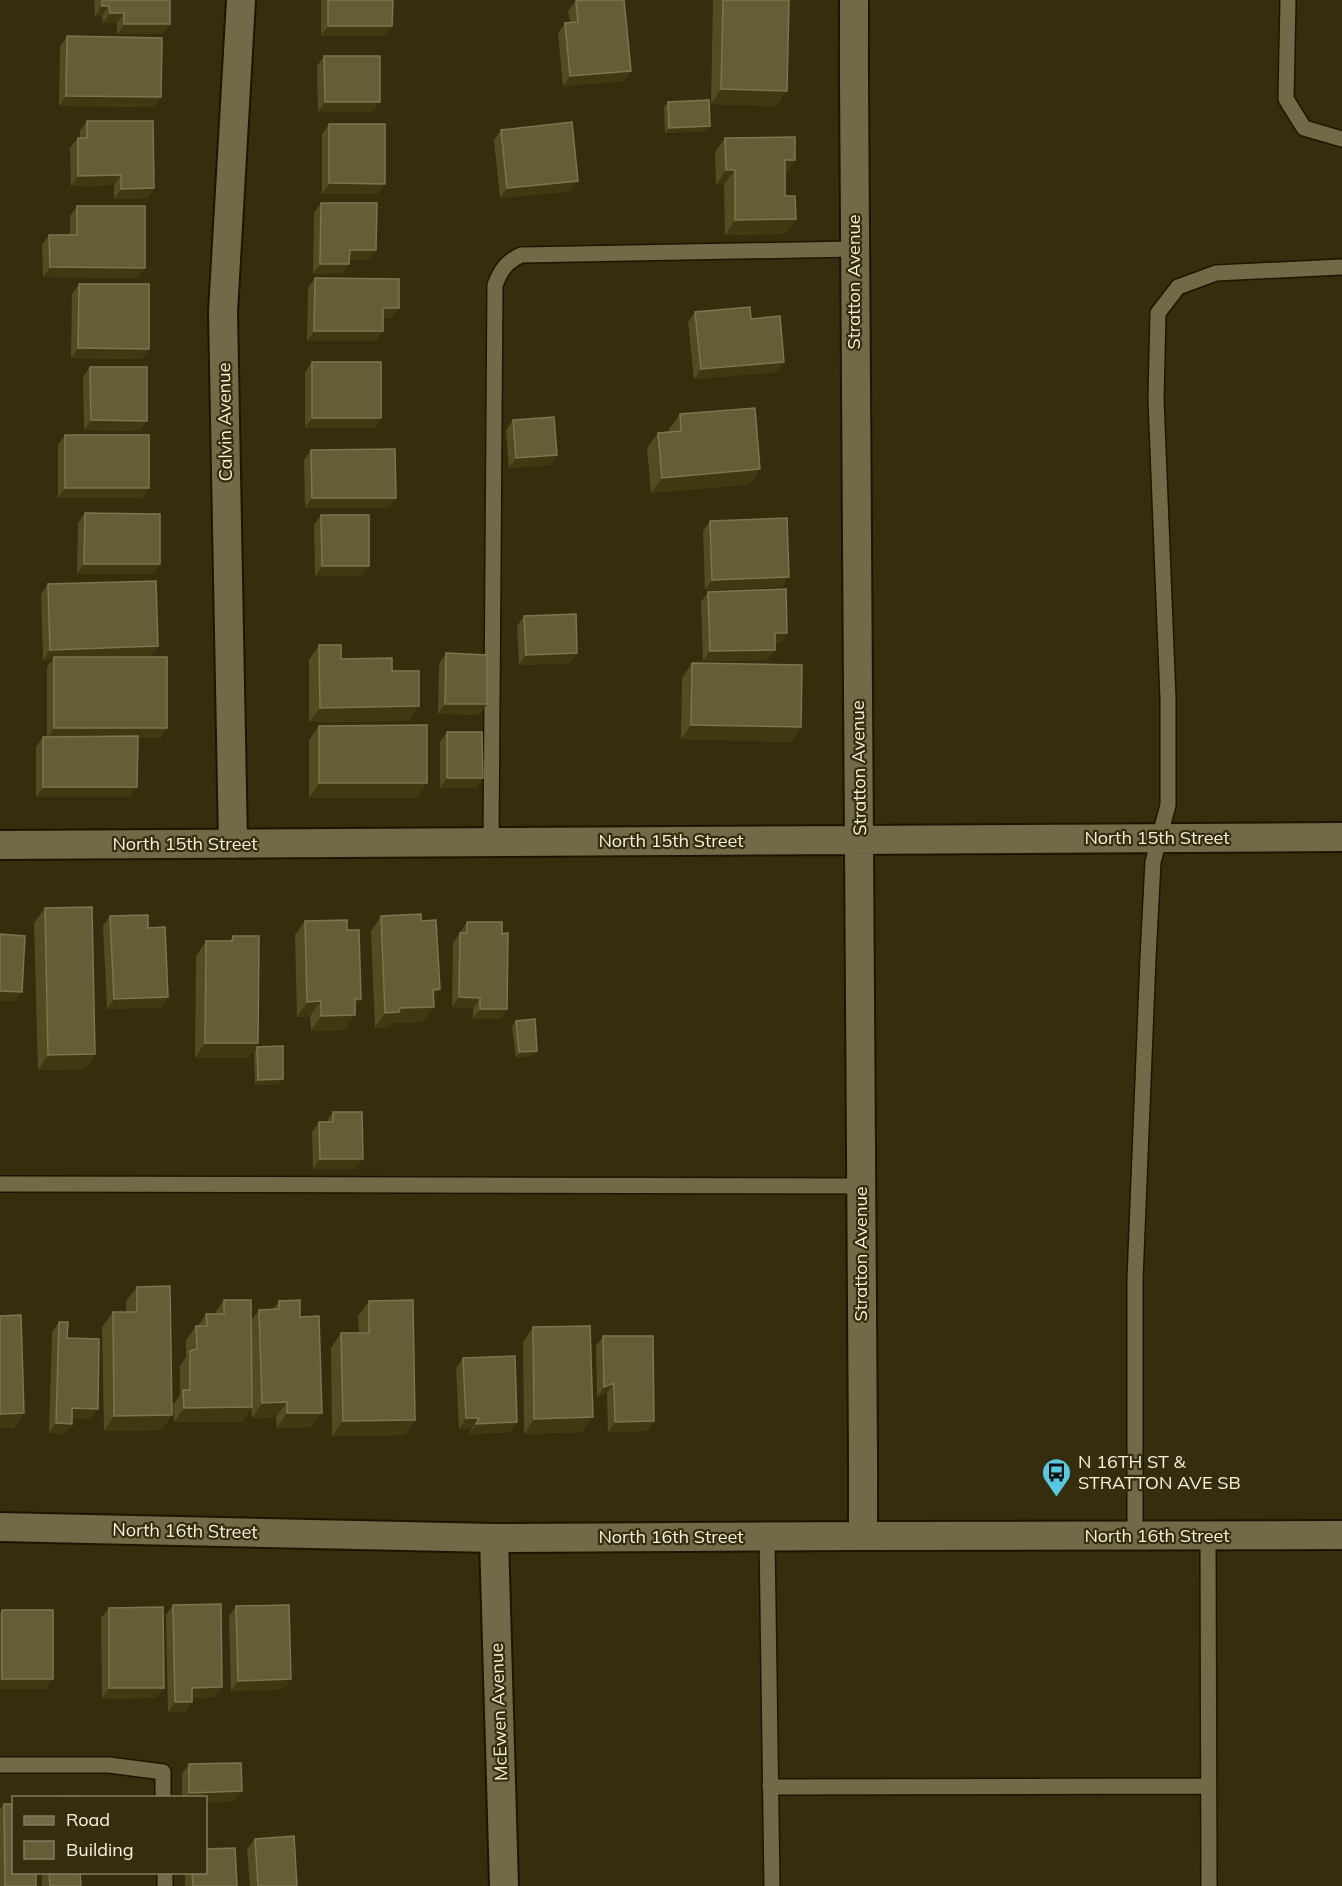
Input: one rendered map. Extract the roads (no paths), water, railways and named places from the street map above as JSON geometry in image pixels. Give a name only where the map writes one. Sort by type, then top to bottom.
[{"type":"street","name":"Calvin Avenue","points":[[233,844],[223,312],[241,0]]},
{"type":"street","name":"Stratton Avenue","points":[[854,0],[862,1536]]},
{"type":"street","name":"North 15th Street","points":[[0,845],[1342,837]]},
{"type":"street","name":"North 16th Street","points":[[0,1527],[494,1538],[1342,1535]]},
{"type":"street","name":"McEwen Avenue","points":[[494,1538],[504,1886]]},
{"type":"lane","points":[[1288,0],[1286,99],[1304,128],[1342,139]]},
{"type":"lane","points":[[491,842],[495,285],[500,272],[509,260],[521,255],[854,249]]},
{"type":"lane","points":[[1135,1535],[1135,1279],[1152,873],[1168,805],[1168,699],[1156,399],[1158,313],[1178,287],[1216,273],[1342,267]]},
{"type":"lane","points":[[0,1184],[861,1186]]},
{"type":"lane","points":[[767,1536],[772,1886]]},
{"type":"lane","points":[[1208,1536],[1209,1886]]},
{"type":"lane","points":[[0,1765],[109,1765],[162,1773],[163,1796]]},
{"type":"lane","points":[[770,1787],[1208,1786]]},
{"type":"place","name":"N 16TH ST & STRATTON AVE SB","points":[[1057,1498]]}]
